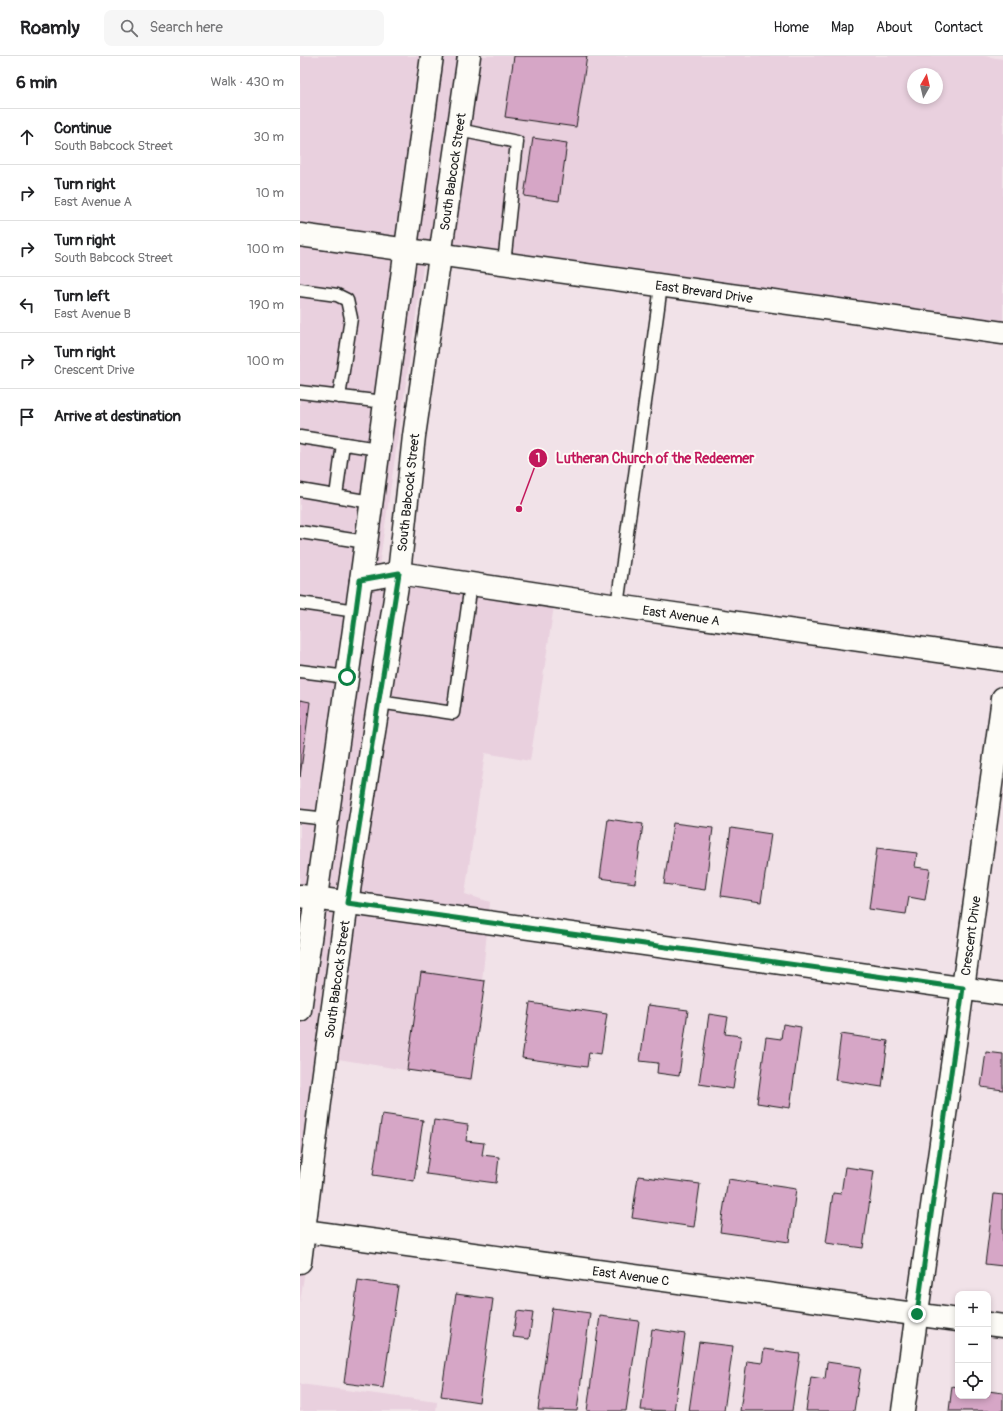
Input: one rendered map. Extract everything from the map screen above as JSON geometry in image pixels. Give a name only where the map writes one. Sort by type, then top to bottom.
[{"type":"street","points":[[300,1010],[308,897],[327,819],[432,56]]},
{"type":"street","name":"South Babcock Street","points":[[300,1262],[347,903],[399,573],[414,436],[469,56]]},
{"type":"street","name":"East Brevard Drive","points":[[300,235],[406,251],[1003,333]]},
{"type":"street","name":"East Avenue A","points":[[360,580],[399,573],[617,606],[1003,660]]},
{"type":"street","name":"Crescent Drive","points":[[903,1411],[1003,698]]},
{"type":"street","points":[[308,897],[1003,994]]},
{"type":"street","name":"East Avenue C","points":[[304,1231],[955,1320]]},
{"type":"street","points":[[991,1324],[1003,1326]]},
{"type":"lane","points":[[458,130],[517,142],[504,264]]},
{"type":"lane","points":[[617,606],[661,286]]},
{"type":"lane","points":[[300,290],[337,295],[347,300],[351,318],[339,397]]},
{"type":"lane","points":[[300,392],[384,402]]},
{"type":"lane","points":[[300,437],[378,449]]},
{"type":"lane","points":[[336,496],[343,444]]},
{"type":"lane","points":[[300,490],[371,502]]},
{"type":"lane","points":[[300,532],[366,542]]},
{"type":"lane","points":[[379,702],[453,713],[471,584]]},
{"type":"lane","points":[[300,603],[356,611]]},
{"type":"lane","points":[[300,671],[347,677]]},
{"type":"lane","points":[[300,816],[327,819]]},
{"type":"shaded area","points":[[300,56],[984,56],[1003,59],[1003,333],[424,260],[378,573],[554,606],[530,761],[485,753],[465,894],[490,902],[472,1081],[338,1059],[300,1302]]},
{"type":"shaded area","points":[[300,1384],[437,1402],[436,1411],[300,1411]]},
{"type":"building","points":[[514,56],[587,56],[576,127],[505,117]]},
{"type":"building","points":[[533,138],[567,143],[559,201],[524,196]]},
{"type":"building","points":[[300,700],[310,702],[300,777]]},
{"type":"building","points":[[608,819],[643,824],[635,883],[600,878]]},
{"type":"building","points":[[673,823],[713,828],[705,890],[664,884]]},
{"type":"building","points":[[731,828],[771,834],[761,902],[721,896]]},
{"type":"building","points":[[877,848],[917,853],[915,867],[930,869],[925,900],[909,897],[906,914],[869,909]]},
{"type":"building","points":[[421,972],[485,981],[471,1079],[407,1070]]},
{"type":"building","points":[[530,1003],[607,1014],[601,1054],[589,1052],[587,1067],[522,1058]]},
{"type":"building","points":[[648,1005],[688,1010],[679,1076],[657,1073],[658,1063],[640,1061]]},
{"type":"building","points":[[709,1014],[728,1017],[725,1034],[741,1036],[733,1089],[699,1084]]},
{"type":"building","points":[[783,1024],[801,1027],[790,1108],[757,1103],[766,1037],[781,1039]]},
{"type":"building","points":[[841,1034],[888,1041],[882,1087],[835,1080]]},
{"type":"building","points":[[986,1052],[1003,1054],[1003,1090],[981,1087]]},
{"type":"building","points":[[382,1114],[423,1120],[414,1181],[373,1175]]},
{"type":"building","points":[[434,1120],[468,1125],[466,1141],[484,1143],[482,1155],[499,1157],[496,1183],[426,1174]]},
{"type":"building","points":[[845,1167],[874,1171],[863,1248],[826,1243],[833,1193],[841,1194]]},
{"type":"building","points":[[638,1176],[700,1184],[694,1227],[632,1218]]},
{"type":"building","points":[[728,1179],[796,1189],[789,1242],[720,1232]]},
{"type":"building","points":[[994,1194],[1003,1195],[1003,1266],[985,1264]]},
{"type":"building","points":[[358,1280],[398,1286],[383,1388],[344,1383]]},
{"type":"building","points":[[456,1294],[493,1299],[479,1402],[441,1396]]},
{"type":"building","points":[[552,1308],[590,1313],[577,1411],[538,1410]]},
{"type":"building","points":[[517,1311],[533,1313],[529,1339],[513,1337]]},
{"type":"building","points":[[600,1316],[639,1321],[626,1411],[587,1411]]},
{"type":"building","points":[[652,1329],[685,1334],[674,1411],[641,1410]]},
{"type":"building","points":[[699,1342],[733,1346],[724,1411],[689,1411]]},
{"type":"building","points":[[764,1349],[800,1354],[792,1411],[740,1411],[747,1361],[762,1363]]},
{"type":"building","points":[[827,1362],[861,1367],[854,1411],[806,1411],[811,1377],[825,1379]]},
{"type":"building","points":[[952,1386],[955,1386],[955,1399],[991,1399],[991,1391],[1003,1393],[1003,1411],[949,1411]]},
{"type":"place","name":"Lutheran Church of the Redeemer","points":[[519,509]]},
{"type":"route","points":[[347,677],[360,580],[399,573],[347,903],[963,988],[917,1314]]}]
